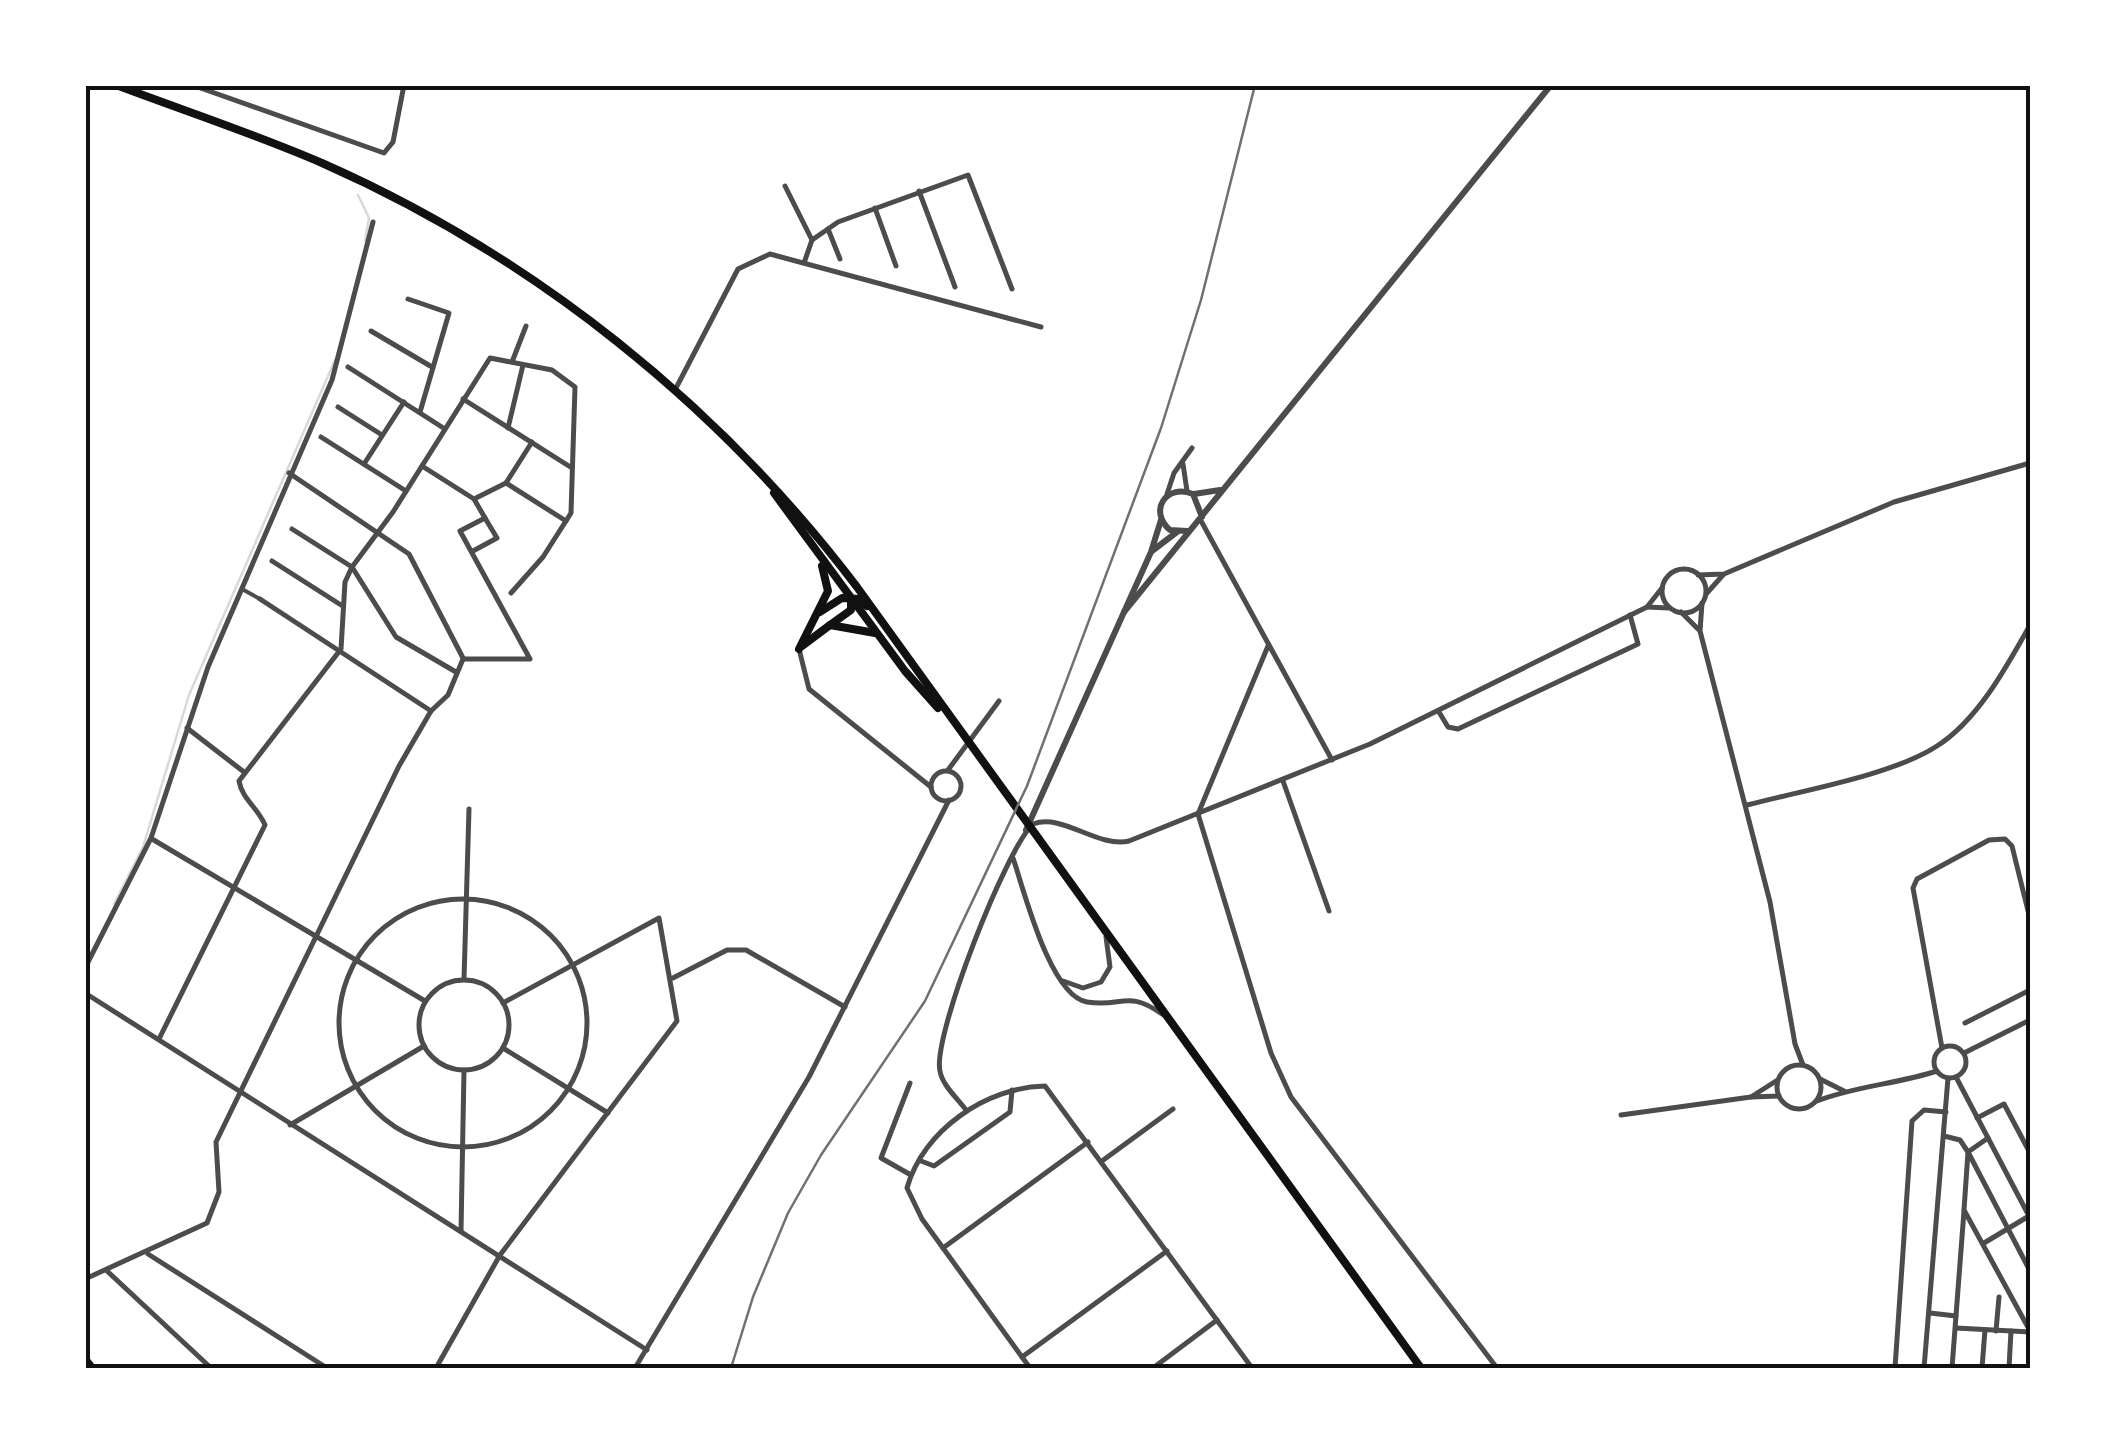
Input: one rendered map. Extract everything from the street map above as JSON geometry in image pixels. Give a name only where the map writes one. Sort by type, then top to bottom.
[{"type":"main road","points":[[116,85],[322,164],[421,212],[508,262],[594,322],[675,390],[753,466],[807,521],[858,587],[954,726],[1421,1368]]},
{"type":"main road","points":[[753,466],[878,634],[954,726]]},
{"type":"main road","points":[[799,648],[828,591],[826,575],[814,548]]},
{"type":"main road","points":[[799,648],[851,610],[858,587]]},
{"type":"main road","points":[[820,612],[842,598],[859,599],[881,620]]},
{"type":"main road","points":[[830,624],[856,626],[878,634]]},
{"type":"main road","points":[[85,1359],[92,1368]]},
{"type":"street","points":[[192,85],[384,153],[394,142],[404,85]]},
{"type":"street","points":[[1124,612],[1551,85]]},
{"type":"street","points":[[804,264],[812,240],[828,229],[968,174],[1012,289]]},
{"type":"street","points":[[785,186],[812,240]]},
{"type":"street","points":[[920,192],[955,287]]},
{"type":"street","points":[[875,208],[896,266]]},
{"type":"street","points":[[85,968],[151,838],[240,588],[340,358],[373,222]]},
{"type":"street","points":[[828,229],[840,259]]},
{"type":"street","points":[[675,390],[738,269],[770,254],[1040,327]]},
{"type":"street","points":[[408,298],[449,313],[420,412]]},
{"type":"street","points":[[512,362],[526,326]]},
{"type":"street","points":[[370,331],[432,367]]},
{"type":"street","points":[[159,1039],[265,825],[258,808],[242,794],[239,781],[341,650],[344,582],[490,358],[552,370],[574,387],[572,513],[521,586],[511,593],[506,610]]},
{"type":"street","points":[[508,428],[523,364]]},
{"type":"street","points":[[348,367],[445,429]]},
{"type":"street","points":[[463,400],[572,468]]},
{"type":"street","points":[[364,464],[404,402]]},
{"type":"street","points":[[338,407],[382,435]]},
{"type":"street","points":[[321,437],[406,491]]},
{"type":"street","points":[[474,499],[506,483],[532,442]]},
{"type":"street","points":[[966,1110],[941,1077],[940,1058],[978,929],[1151,552],[1161,520],[1160,506],[1192,448]]},
{"type":"street","points":[[1183,461],[1190,492],[1201,505],[1201,518],[1210,538],[1332,760]]},
{"type":"street","points":[[1026,830],[1040,821],[1050,822],[1122,843],[1332,760],[1438,710],[1647,607],[1676,571],[1724,574],[1894,502],[2030,463]]},
{"type":"street","points":[[422,466],[474,499],[496,538],[473,552]]},
{"type":"street","points":[[289,472],[408,554],[463,659]]},
{"type":"street","points":[[506,483],[566,521]]},
{"type":"street","points":[[1167,494],[1222,490]]},
{"type":"street","points":[[463,659],[530,659],[460,531],[485,518]]},
{"type":"street","points":[[1161,520],[1177,532]]},
{"type":"street","points":[[292,529],[352,567],[396,637],[456,672]]},
{"type":"street","points":[[1151,552],[1177,532],[1189,530],[1210,538]]},
{"type":"street","points":[[1151,552],[1163,562]]},
{"type":"street","points":[[272,561],[342,606]]},
{"type":"street","points":[[1724,574],[1705,595],[1700,631],[1747,805],[1795,1044],[1803,1065],[1820,1079],[1844,1090]]},
{"type":"street","points":[[1698,575],[1705,595]]},
{"type":"street","points":[[240,588],[430,711]]},
{"type":"street","points":[[1662,588],[1670,608]]},
{"type":"street","points":[[494,591],[511,593]]},
{"type":"street","points":[[1680,612],[1691,612],[1702,603]]},
{"type":"street","points":[[1647,607],[1680,612],[1700,631]]},
{"type":"street","points":[[1438,710],[1448,728],[1458,729],[1638,644],[1630,615]]},
{"type":"street","points":[[1747,805],[1858,776],[1939,746],[1994,684],[2030,625]]},
{"type":"street","points":[[1268,646],[1198,814],[1271,1053],[1291,1096],[1496,1368]]},
{"type":"street","points":[[799,648],[809,690],[931,787],[937,798],[936,820]]},
{"type":"street","points":[[85,1269],[88,1278],[107,1271],[206,1223],[219,1192],[216,1142],[430,711],[448,695],[463,659]]},
{"type":"street","points":[[913,770],[936,776],[947,771],[960,759],[999,700]]},
{"type":"street","points":[[187,728],[244,772]]},
{"type":"street","points":[[635,1368],[809,1077],[936,820],[961,789],[960,759]]},
{"type":"street","points":[[947,771],[958,777]]},
{"type":"street","points":[[931,787],[936,776]]},
{"type":"street","points":[[1282,781],[1329,911]]},
{"type":"street","points":[[937,798],[950,800]]},
{"type":"street","points":[[464,979],[468,809]]},
{"type":"street","points":[[151,838],[425,1001]]},
{"type":"street","points":[[1937,1071],[1934,1061],[1942,1048],[1913,888],[1917,879],[1989,840],[2005,839],[2012,846],[2030,919]]},
{"type":"street","points":[[1013,858],[1048,959],[1078,999],[1136,998],[1164,1016]]},
{"type":"street","points":[[464,899],[486,901],[527,917],[545,930],[572,964],[581,984],[588,1027],[585,1049],[569,1090],[548,1114],[523,1133],[493,1144],[461,1148],[440,1146],[399,1130],[366,1102],[344,1060],[339,1009],[356,959],[384,927],[402,915],[442,900],[464,899]]},
{"type":"street","points":[[436,1368],[500,1255],[677,1021],[659,918],[503,1003]]},
{"type":"street","points":[[1060,980],[1083,988],[1100,982],[1110,967],[1106,934]]},
{"type":"street","points":[[672,978],[727,950],[746,950],[845,1007]]},
{"type":"street","points":[[464,979],[482,983],[503,1003],[509,1030],[503,1048],[490,1062],[464,1070],[436,1061],[424,1046],[418,1020],[425,1001],[445,983],[464,979]]},
{"type":"street","points":[[1964,1023],[2030,990]]},
{"type":"street","points":[[85,993],[647,1350]]},
{"type":"street","points":[[1964,1054],[2030,1020]]},
{"type":"street","points":[[1750,1097],[1790,1067],[1795,1044]]},
{"type":"street","points":[[290,1124],[424,1046]]},
{"type":"street","points":[[1924,1368],[1946,1112],[1952,1078],[1966,1067],[1964,1054],[1952,1046],[1942,1048]]},
{"type":"street","points":[[503,1048],[608,1113]]},
{"type":"street","points":[[1790,1067],[1803,1065]]},
{"type":"street","points":[[461,1231],[464,1070]]},
{"type":"street","points":[[1621,1115],[1750,1097],[1779,1096],[1795,1109],[1844,1090],[1875,1089],[1937,1071],[1952,1078],[2030,1217],[1984,1243]]},
{"type":"street","points":[[1778,1079],[1779,1096]]},
{"type":"street","points":[[1815,1102],[1820,1079]]},
{"type":"street","points":[[910,1083],[880,1158],[910,1175]]},
{"type":"street","points":[[1030,1368],[942,1248],[907,1188],[910,1175],[932,1143],[966,1110],[1012,1090],[1045,1086],[1252,1368]]},
{"type":"street","points":[[921,1161],[934,1166],[1010,1112],[1012,1090]]},
{"type":"street","points":[[1977,1118],[2004,1104],[2030,1153]]},
{"type":"street","points":[[1102,1161],[1173,1109]]},
{"type":"street","points":[[1895,1368],[1912,1121],[1924,1110],[1946,1112]]},
{"type":"street","points":[[1944,1136],[1960,1140],[1968,1152],[2030,1271]]},
{"type":"street","points":[[1968,1152],[1988,1138]]},
{"type":"street","points":[[942,1248],[1088,1142]]},
{"type":"street","points":[[1952,1368],[1968,1152]]},
{"type":"street","points":[[1956,1328],[2030,1331],[1964,1210]]},
{"type":"street","points":[[1022,1358],[1167,1252]]},
{"type":"street","points":[[147,1253],[327,1368]]},
{"type":"street","points":[[107,1271],[211,1368]]},
{"type":"street","points":[[1996,1331],[1999,1297]]},
{"type":"street","points":[[1929,1314],[1956,1316]]},
{"type":"street","points":[[1153,1368],[1217,1320]]},
{"type":"street","points":[[1982,1368],[1985,1330]]},
{"type":"street","points":[[2008,1368],[2011,1331]]},
{"type":"waterway","points":[[358,195],[369,218],[365,241]]},
{"type":"waterway","points":[[114,904],[143,847],[189,695],[335,360]]},
{"type":"railway","points":[[731,1368],[753,1297],[788,1213],[821,1155],[925,1001],[1027,786],[1161,428],[1201,300],[1255,85]]}]
